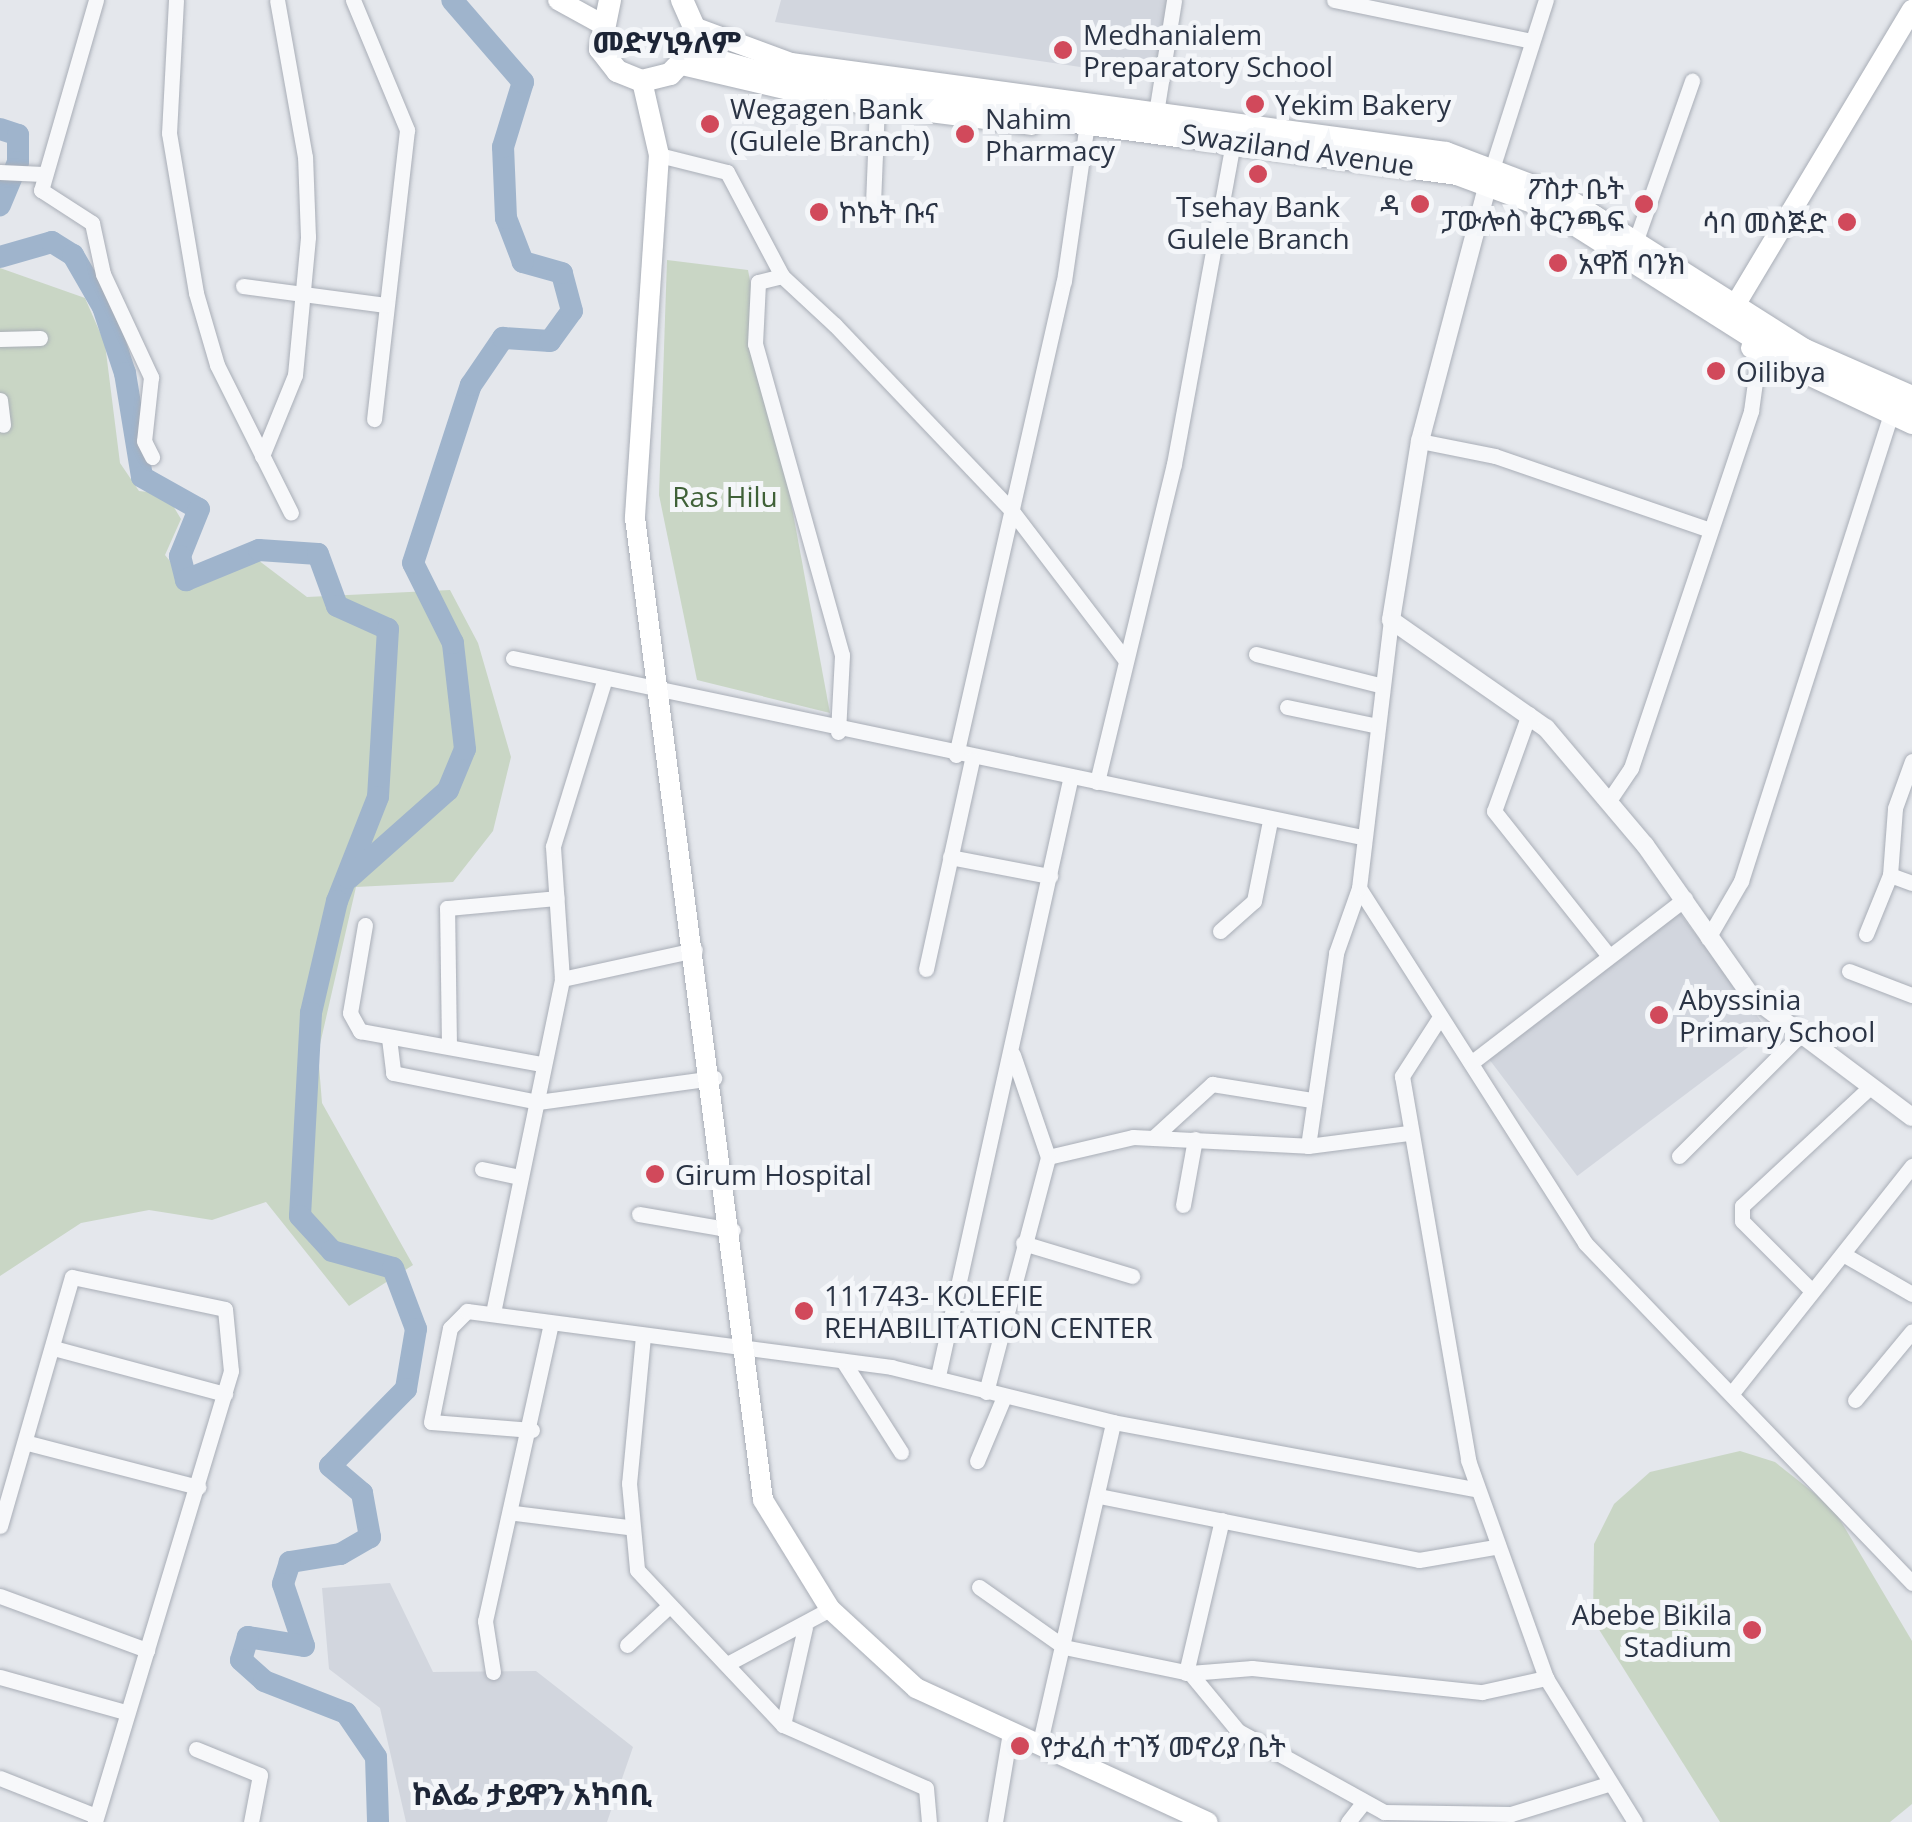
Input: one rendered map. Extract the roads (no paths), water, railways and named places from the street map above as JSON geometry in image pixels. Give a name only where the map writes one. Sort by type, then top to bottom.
[{"type":"main road","points":[[558,0],[602,5],[606,61],[642,81],[659,155],[633,476],[714,1078],[763,1500],[830,1609],[916,1688],[1208,1822]]},
{"type":"main road","points":[[682,0],[690,47]]},
{"type":"main road","points":[[1728,316],[1912,10]]},
{"type":"main road","points":[[642,81],[690,47],[791,64],[1408,144],[1636,240],[1728,316],[1759,353],[1904,412],[1912,424]]},
{"type":"main road","points":[[690,47],[877,106],[1488,180]]},
{"type":"main road","name":"Swaziland Avenue","points":[[690,47],[803,78],[1416,156],[1488,180],[1595,225],[1728,316],[1904,412]]},
{"type":"main road","points":[[1728,316],[1912,396]]},
{"type":"street","points":[[96,0],[35,173],[46,200],[89,218],[103,274],[146,361],[152,388],[144,441],[152,457]]},
{"type":"street","points":[[176,0],[169,132],[188,256],[217,365],[290,513]]},
{"type":"street","points":[[262,456],[292,390],[304,296],[306,157],[277,0]]},
{"type":"street","points":[[352,0],[407,130],[374,419]]},
{"type":"street","points":[[1156,113],[1174,0]]},
{"type":"street","points":[[1334,0],[1532,41]]},
{"type":"street","points":[[1308,1146],[1336,953],[1359,888],[1372,725],[1420,442],[1488,180],[1546,0]]},
{"type":"street","points":[[1636,240],[1692,81]]},
{"type":"street","points":[[872,204],[877,106]]},
{"type":"street","points":[[926,969],[1012,512],[1064,280],[1086,130]]},
{"type":"street","points":[[1097,782],[1174,464],[1232,148]]},
{"type":"street","points":[[659,155],[713,162],[726,172],[782,276],[1012,512],[1124,658]]},
{"type":"street","points":[[1,172],[35,173]]},
{"type":"street","points":[[782,276],[754,287],[755,344],[804,541],[838,631],[838,732]]},
{"type":"street","points":[[243,286],[386,305]]},
{"type":"street","points":[[0,339],[40,338]]},
{"type":"street","points":[[1618,790],[1751,410],[1759,353]]},
{"type":"street","points":[[0,400],[3,424]]},
{"type":"street","points":[[1716,926],[1904,412]]},
{"type":"street","points":[[1420,442],[1496,456],[1707,529]]},
{"type":"street","points":[[1391,620],[1529,714],[1618,790],[1685,899],[1716,926],[1752,997],[1798,1038],[1912,1117]]},
{"type":"street","points":[[1256,654],[1379,685]]},
{"type":"street","points":[[513,658],[838,732],[1362,838]]},
{"type":"street","points":[[494,1308],[562,979],[553,846],[604,678]]},
{"type":"street","points":[[1287,708],[1372,725]]},
{"type":"street","points":[[1529,714],[1494,811],[1608,955]]},
{"type":"street","points":[[1866,934],[1890,875],[1895,808],[1912,761]]},
{"type":"street","points":[[938,1376],[1013,1055],[1070,780]]},
{"type":"street","points":[[1220,931],[1254,901],[1270,821]]},
{"type":"street","points":[[950,856],[1050,876]]},
{"type":"street","points":[[1890,875],[1912,883]]},
{"type":"street","points":[[1359,888],[1438,1020],[1585,1243],[1912,1583]]},
{"type":"street","points":[[449,1046],[446,908],[557,898]]},
{"type":"street","points":[[1470,1064],[1685,899]]},
{"type":"street","points":[[365,925],[350,1013],[360,1031],[542,1064]]},
{"type":"street","points":[[562,979],[696,950]]},
{"type":"street","points":[[1849,972],[1912,995]]},
{"type":"street","points":[[1438,1020],[1403,1067],[1408,1133],[1475,1489],[1546,1678],[1635,1822]]},
{"type":"street","points":[[389,1038],[393,1073],[538,1102],[714,1078]]},
{"type":"street","points":[[1679,1156],[1798,1038]]},
{"type":"street","points":[[986,1392],[1048,1157],[1013,1055]]},
{"type":"street","points":[[1154,1137],[1212,1084],[1312,1100]]},
{"type":"street","points":[[1812,1291],[1742,1222],[1742,1206],[1870,1087]]},
{"type":"street","points":[[1048,1157],[1154,1137],[1308,1146],[1408,1133]]},
{"type":"street","points":[[1183,1205],[1195,1139]]},
{"type":"street","points":[[1732,1393],[1812,1291],[1848,1256],[1912,1166]]},
{"type":"street","points":[[482,1168],[520,1177]]},
{"type":"street","points":[[639,1214],[733,1230]]},
{"type":"street","points":[[1023,1243],[1132,1276]]},
{"type":"street","points":[[1848,1256],[1912,1294]]},
{"type":"street","points":[[0,1526],[79,1274],[218,1304],[234,1338],[226,1394],[125,1712],[96,1819],[0,1778]]},
{"type":"street","points":[[532,1430],[434,1425],[427,1412],[456,1319],[494,1308],[551,1324],[938,1376],[1003,1399],[1475,1489]]},
{"type":"street","points":[[493,1672],[486,1621],[514,1513],[551,1324]]},
{"type":"street","points":[[1856,1400],[1912,1331]]},
{"type":"street","points":[[643,1336],[628,1528],[636,1570],[667,1608],[784,1725],[926,1788],[929,1822]]},
{"type":"street","points":[[57,1349],[226,1394]]},
{"type":"street","points":[[844,1361],[901,1452]]},
{"type":"street","points":[[977,1461],[1003,1399]]},
{"type":"street","points":[[1040,1742],[1113,1422]]},
{"type":"street","points":[[28,1443],[198,1487]]},
{"type":"street","points":[[0,1458],[18,1466]]},
{"type":"street","points":[[1099,1496],[1430,1561],[1494,1547]]},
{"type":"street","points":[[514,1513],[628,1528]]},
{"type":"street","points":[[1188,1673],[1222,1520]]},
{"type":"street","points":[[979,1588],[1064,1647],[1188,1673],[1252,1668],[1482,1692],[1546,1678]]},
{"type":"street","points":[[0,1596],[147,1650]]},
{"type":"street","points":[[627,1644],[667,1608]]},
{"type":"street","points":[[727,1664],[806,1627],[830,1609]]},
{"type":"street","points":[[784,1725],[806,1627]]},
{"type":"street","points":[[1188,1673],[1238,1732],[1362,1803],[1413,1816],[1491,1816],[1558,1806],[1608,1784]]},
{"type":"street","points":[[0,1677],[125,1712]]},
{"type":"street","points":[[994,1822],[1010,1732]]},
{"type":"street","points":[[196,1750],[260,1775],[251,1822]]},
{"type":"street","points":[[1348,1822],[1362,1803]]},
{"type":"waterway","points":[[349,878],[448,790],[465,749],[453,643],[413,563],[471,385],[503,338],[550,341],[572,311],[562,273],[523,262],[506,218],[503,147],[523,82],[452,0]]},
{"type":"waterway","points":[[0,129],[18,135],[18,162],[0,205]]},
{"type":"waterway","points":[[0,257],[52,242],[73,255],[103,307],[125,373],[142,477],[199,509],[180,556],[186,580],[259,550],[318,554],[337,606],[388,629],[378,797],[337,901],[311,1013],[300,1216],[332,1251],[393,1268],[416,1329],[406,1389],[330,1466],[362,1493],[370,1537],[340,1554],[290,1562],[283,1584],[304,1646],[248,1637],[241,1660],[264,1681],[346,1713],[376,1757],[378,1822]]},
{"type":"place","name":"Medhanialem Preparatory School","points":[[1063,50]]},
{"type":"place","name":"Yekim Bakery","points":[[1255,104]]},
{"type":"place","name":"Wegagen Bank (Gulele Branch)","points":[[710,124]]},
{"type":"place","name":"Nahim Pharmacy","points":[[965,134]]},
{"type":"place","name":"Tsehay Bank Gulele Branch","points":[[1258,174]]},
{"type":"place","name":"ዳ","points":[[1420,204]]},
{"type":"place","name":"ፖስታ ቤት ፓውሎስ ቅርንጫፍ","points":[[1644,204]]},
{"type":"place","name":"ኮኬት ቡና","points":[[819,212]]},
{"type":"place","name":"ሳባ መስጅድ","points":[[1847,222]]},
{"type":"place","name":"አዋሽ ባንክ","points":[[1558,263]]},
{"type":"place","name":"Oilibya","points":[[1716,371]]},
{"type":"place","name":"Abyssinia Primary School","points":[[1659,1015]]},
{"type":"place","name":"Girum Hospital","points":[[655,1174]]},
{"type":"place","name":"111743- KOLEFIE REHABILITATION CENTER","points":[[804,1311]]},
{"type":"place","name":"Abebe Bikila Stadium","points":[[1752,1630]]},
{"type":"place","name":"የታፈሰ ተገኝ መኖሪያ ቤት","points":[[1020,1746]]},
{"type":"district","name":"መድሃኒዓለም","points":[[667,42]]},
{"type":"district","name":"ኮልፌ ታይዋን አካባቢ","points":[[532,1794]]},
{"type":"park label","name":"Ras Hilu","points":[[725,496]]}]
